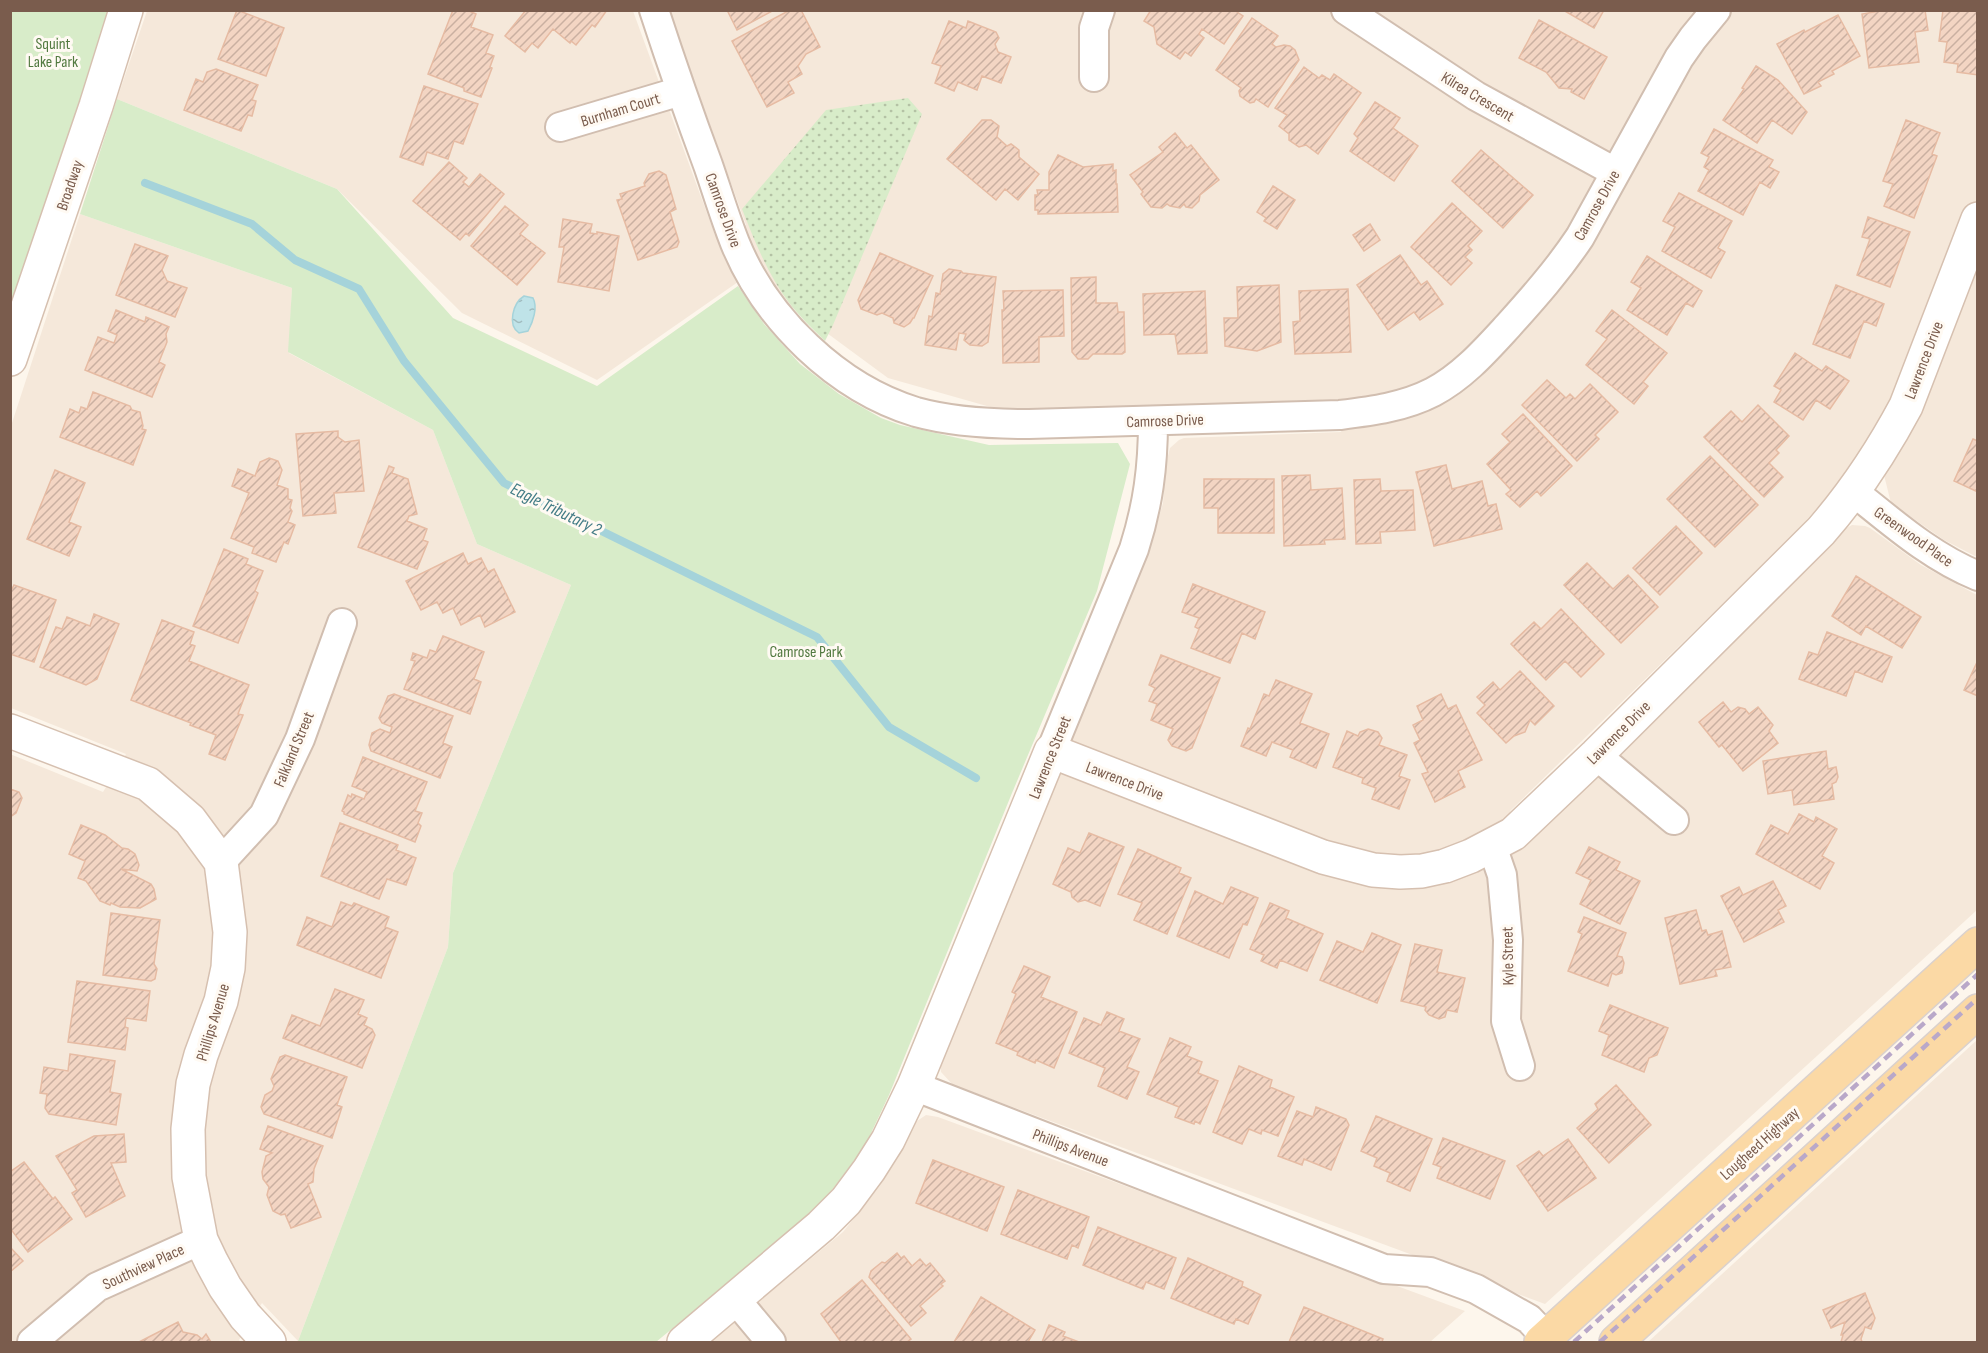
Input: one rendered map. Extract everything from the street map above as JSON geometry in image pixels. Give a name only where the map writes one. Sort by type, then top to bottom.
[{"type":"main road","name":"Lougheed Highway","points":[[1544,1340],[1977,944]]},
{"type":"main road","points":[[1616,1342],[1977,1011]]},
{"type":"street","name":"Broadway","points":[[10,359],[126,10]]},
{"type":"street","name":"Camrose Drive","points":[[654,10],[735,243],[761,290],[778,314],[807,347],[838,373],[870,393],[895,404],[937,417],[996,424],[1340,415],[1391,407],[1433,392],[1454,379],[1473,363],[1549,281],[1580,237],[1679,58],[1716,10]]},
{"type":"street","points":[[1094,77],[1094,28],[1100,10]]},
{"type":"street","name":"Kilrea Crescent","points":[[1346,10],[1476,96],[1615,172]]},
{"type":"street","name":"Burnham Court","points":[[560,127],[681,91]]},
{"type":"street","name":"Lawrence Drive","points":[[1051,751],[1323,857],[1348,864],[1400,872],[1422,871],[1445,866],[1492,846],[1513,834],[1596,755],[1821,531],[1854,492],[1893,431],[1906,406],[1977,219]]},
{"type":"street","name":"Lawrence Street","points":[[914,1086],[1134,549],[1141,528],[1151,477],[1153,421]]},
{"type":"street","name":"Greenwood Place","points":[[1854,492],[1927,549],[1977,576]]},
{"type":"street","name":"Falkland Street","points":[[221,862],[264,815],[300,739],[342,623]]},
{"type":"street","name":"Phillips Avenue","points":[[10,731],[148,784],[190,820],[221,862],[230,932],[228,968],[221,1001],[193,1084],[188,1129],[189,1177],[201,1240],[225,1287],[245,1316],[269,1342]]},
{"type":"street","points":[[1596,755],[1674,820]]},
{"type":"street","name":"Kyle Street","points":[[1492,846],[1502,875],[1508,940],[1506,1021],[1520,1066]]},
{"type":"street","points":[[684,1342],[736,1300],[821,1226],[846,1201],[888,1140],[914,1086]]},
{"type":"street","name":"Phillips Avenue","points":[[914,1086],[1384,1269],[1430,1272],[1476,1289],[1529,1319],[1544,1340]]},
{"type":"street","name":"Southview Place","points":[[32,1342],[97,1287],[201,1240]]},
{"type":"street","points":[[736,1300],[771,1342]]},
{"type":"shaded area","points":[[147,11],[633,11],[715,235],[746,225],[669,11],[1977,11],[1977,557],[1944,540],[1891,503],[1884,475],[1853,463],[1829,495],[1792,536],[1510,811],[1526,842],[1843,530],[1852,525],[1865,526],[1921,565],[1977,595],[1977,910],[1545,1304],[953,1085],[941,1072],[940,1057],[1150,548],[1163,503],[1166,464],[1170,448],[1184,438],[1341,432],[1350,399],[1001,410],[888,378],[748,275],[597,380],[462,313],[337,189],[117,99]]},
{"type":"shaded area","points":[[80,214],[292,288],[289,353],[433,430],[477,544],[571,585],[453,873],[448,947],[298,1341],[262,1303],[239,1340],[241,1342],[11,1342],[10,754],[103,792],[126,754],[11,708],[11,426]]},
{"type":"shaded area","points":[[1977,1040],[1977,1342],[1648,1342]]},
{"type":"shaded area","points":[[926,1115],[938,1117],[1465,1311],[1430,1342],[710,1342],[843,1232],[879,1187],[898,1158],[913,1126]]},
{"type":"green space","name":"Squint Lake Park","points":[[10,11],[110,11],[53,187],[11,302]]},
{"type":"green space","points":[[908,98],[922,114],[825,341],[798,314],[775,282],[742,209],[826,110]]},
{"type":"green space","name":"Camrose Park","points":[[117,99],[337,189],[453,318],[597,386],[738,286],[764,324],[800,364],[839,394],[881,418],[900,425],[989,445],[1118,443],[1130,464],[1097,591],[889,1095],[864,1148],[828,1195],[795,1227],[656,1342],[298,1341],[448,947],[453,873],[571,585],[477,544],[433,430],[288,352],[292,288],[80,214]]},
{"type":"water","points":[[524,296],[533,298],[535,310],[528,331],[519,333],[512,320],[514,309]]},
{"type":"building","points":[[237,10],[284,28],[266,76],[218,59]]},
{"type":"building","points":[[453,10],[467,10],[476,14],[471,27],[493,35],[486,53],[494,56],[490,67],[492,68],[481,97],[428,74]]},
{"type":"building","points":[[526,10],[607,10],[595,27],[592,25],[576,45],[553,29],[538,48],[532,43],[525,52],[505,36]]},
{"type":"building","points":[[727,10],[774,10],[737,30]]},
{"type":"building","points":[[790,10],[801,10],[820,47],[806,54],[798,66],[802,74],[788,82],[794,93],[767,107],[732,41]]},
{"type":"building","points":[[1151,10],[1234,10],[1243,16],[1224,44],[1202,29],[1199,34],[1204,38],[1191,56],[1185,52],[1180,59],[1157,44],[1154,27],[1144,21]]},
{"type":"building","points":[[1563,10],[1604,10],[1594,28]]},
{"type":"building","points":[[1885,10],[1925,10],[1928,30],[1915,32],[1919,62],[1869,68],[1862,14]]},
{"type":"building","points":[[1943,10],[1978,10],[1978,75],[1957,72],[1958,64],[1944,62],[1947,42],[1939,41]]},
{"type":"building","points":[[1838,15],[1860,56],[1832,71],[1834,74],[1818,82],[1821,86],[1804,94],[1777,44]]},
{"type":"building","points":[[1252,18],[1278,36],[1272,44],[1276,47],[1290,46],[1295,50],[1299,60],[1268,107],[1256,99],[1250,103],[1240,96],[1241,88],[1216,70]]},
{"type":"building","points":[[1539,20],[1607,57],[1584,99],[1571,92],[1572,89],[1559,88],[1546,72],[1519,58]]},
{"type":"building","points":[[949,21],[966,28],[968,21],[996,32],[999,38],[995,44],[998,52],[1011,57],[1001,83],[982,76],[977,90],[958,82],[954,91],[935,83],[941,66],[932,63]]},
{"type":"building","points":[[1756,66],[1778,80],[1807,112],[1792,134],[1772,120],[1757,143],[1723,120]]},
{"type":"building","points":[[1304,67],[1319,78],[1322,75],[1330,80],[1334,74],[1361,93],[1318,154],[1306,145],[1299,147],[1289,140],[1289,134],[1279,126],[1287,115],[1275,108]]},
{"type":"building","points":[[216,69],[258,85],[252,100],[256,101],[252,116],[248,115],[241,131],[184,110],[196,79],[203,82],[207,72]]},
{"type":"building","points":[[424,86],[478,104],[463,144],[454,141],[448,159],[427,152],[423,165],[400,157]]},
{"type":"building","points":[[1375,102],[1400,118],[1393,128],[1418,146],[1394,181],[1350,151],[1358,138],[1354,134]]},
{"type":"building","points":[[982,120],[991,120],[999,126],[997,137],[1007,146],[1011,144],[1019,150],[1019,157],[1039,174],[1018,200],[1005,189],[996,200],[947,159]]},
{"type":"building","points":[[1906,120],[1940,133],[1932,154],[1937,156],[1914,218],[1884,206],[1893,184],[1883,181]]},
{"type":"building","points":[[1714,129],[1773,160],[1769,167],[1779,172],[1770,188],[1760,182],[1743,215],[1698,191],[1709,170],[1704,167],[1709,157],[1701,153]]},
{"type":"building","points":[[1175,133],[1187,148],[1191,145],[1219,180],[1200,195],[1199,201],[1192,208],[1184,204],[1180,208],[1167,204],[1162,208],[1151,207],[1130,175],[1163,152],[1159,147]]},
{"type":"building","points":[[1481,150],[1533,195],[1503,228],[1452,181]]},
{"type":"building","points":[[1058,155],[1083,167],[1113,164],[1113,171],[1116,170],[1118,212],[1038,214],[1038,210],[1035,210],[1035,195],[1038,195],[1037,190],[1049,190],[1049,172]]},
{"type":"building","points":[[449,162],[467,178],[463,182],[469,187],[480,174],[504,194],[469,236],[466,233],[460,240],[413,201]]},
{"type":"building","points":[[659,171],[666,175],[676,209],[670,212],[679,242],[677,247],[638,260],[617,200],[622,199],[620,194],[645,186],[644,183],[649,174]]},
{"type":"building","points":[[1273,186],[1295,200],[1277,229],[1264,221],[1266,218],[1257,212]]},
{"type":"building","points":[[1679,193],[1732,221],[1718,248],[1725,252],[1711,278],[1662,251],[1675,227],[1663,221]]},
{"type":"building","points":[[1452,203],[1482,231],[1468,246],[1472,250],[1465,257],[1472,263],[1451,285],[1411,247]]},
{"type":"building","points":[[505,206],[528,225],[520,234],[545,253],[517,285],[471,246]]},
{"type":"building","points":[[1868,217],[1910,232],[1890,287],[1857,275],[1870,239],[1862,237]]},
{"type":"building","points":[[563,219],[592,224],[590,233],[619,236],[609,291],[558,282],[564,247],[559,247]]},
{"type":"building","points":[[1370,224],[1380,240],[1364,251],[1353,235]]},
{"type":"building","points":[[135,244],[168,256],[162,270],[167,281],[187,288],[175,317],[116,295]]},
{"type":"building","points":[[880,253],[933,276],[914,318],[904,327],[894,323],[893,318],[882,313],[877,315],[861,309],[858,300]]},
{"type":"building","points":[[1400,255],[1421,285],[1427,281],[1443,304],[1420,320],[1414,312],[1388,330],[1357,285]]},
{"type":"building","points":[[1647,256],[1702,291],[1693,307],[1686,303],[1667,335],[1627,310],[1641,288],[1631,282]]},
{"type":"building","points":[[949,269],[996,277],[988,342],[982,346],[970,345],[964,340],[966,334],[959,333],[956,350],[925,345],[929,316],[932,317],[936,293],[940,294],[943,274]]},
{"type":"building","points":[[1096,277],[1096,303],[1117,303],[1118,312],[1124,312],[1125,352],[1122,354],[1093,354],[1088,359],[1078,359],[1072,352],[1071,278]]},
{"type":"building","points":[[1279,285],[1281,342],[1257,351],[1225,346],[1224,318],[1238,318],[1237,287]]},
{"type":"building","points":[[1836,285],[1884,304],[1876,326],[1864,321],[1850,358],[1813,344]]},
{"type":"building","points":[[1348,289],[1351,352],[1295,354],[1293,322],[1300,321],[1299,291]]},
{"type":"building","points":[[1063,290],[1064,336],[1039,337],[1039,362],[1003,363],[1003,291]]},
{"type":"building","points":[[1205,291],[1207,353],[1178,354],[1175,334],[1144,335],[1143,294]]},
{"type":"building","points":[[116,310],[145,322],[146,317],[169,327],[166,334],[167,342],[159,362],[165,365],[152,397],[85,370],[98,337],[114,343],[117,335],[108,331]]},
{"type":"building","points":[[1612,310],[1667,353],[1643,382],[1648,386],[1634,404],[1586,365],[1607,339],[1596,331]]},
{"type":"building","points":[[1795,353],[1822,371],[1826,366],[1849,381],[1830,409],[1816,400],[1803,420],[1774,402],[1781,390],[1774,386]]},
{"type":"building","points":[[1547,380],[1566,398],[1570,394],[1575,399],[1590,384],[1618,412],[1595,435],[1599,439],[1577,461],[1522,405]]},
{"type":"building","points":[[93,392],[140,412],[142,429],[146,430],[133,465],[60,437],[70,409],[79,413],[81,407],[87,409]]},
{"type":"building","points":[[1758,405],[1789,436],[1776,450],[1779,453],[1769,463],[1783,477],[1764,497],[1704,437],[1731,411],[1742,422]]},
{"type":"building","points":[[1523,414],[1572,466],[1541,496],[1537,491],[1520,507],[1506,494],[1511,490],[1487,464],[1510,442],[1502,434]]},
{"type":"building","points":[[338,431],[338,437],[345,442],[359,440],[364,491],[334,493],[336,513],[303,516],[296,434]]},
{"type":"building","points":[[1973,439],[1978,441],[1978,492],[1954,481]]},
{"type":"building","points":[[1710,456],[1758,505],[1715,547],[1667,499]]},
{"type":"building","points":[[269,458],[278,461],[282,470],[277,485],[288,489],[288,499],[292,500],[290,508],[292,511],[288,522],[295,525],[288,544],[284,542],[276,562],[252,553],[254,547],[231,538],[249,493],[232,486],[238,469],[255,476],[260,462]]},
{"type":"building","points":[[1446,465],[1452,489],[1482,481],[1488,506],[1496,504],[1502,529],[1434,546],[1416,472]]},
{"type":"building","points":[[389,466],[394,468],[392,473],[408,479],[417,514],[409,516],[407,521],[427,529],[423,540],[428,542],[417,569],[358,547]]},
{"type":"building","points":[[55,470],[85,483],[69,522],[81,527],[69,556],[27,539]]},
{"type":"building","points":[[1310,475],[1311,490],[1342,488],[1345,539],[1324,540],[1325,544],[1284,546],[1282,476]]},
{"type":"building","points":[[1204,479],[1274,479],[1274,533],[1218,533],[1218,508],[1204,508]]},
{"type":"building","points":[[1380,479],[1381,491],[1413,490],[1415,530],[1380,532],[1381,543],[1356,544],[1354,480]]},
{"type":"building","points":[[1676,526],[1702,553],[1660,595],[1633,568]]},
{"type":"building","points":[[224,549],[248,559],[246,564],[263,571],[255,591],[258,593],[238,643],[193,626]]},
{"type":"building","points":[[463,553],[468,564],[481,558],[488,572],[494,569],[515,612],[485,627],[480,615],[461,625],[453,608],[443,613],[437,602],[421,610],[406,581]]},
{"type":"building","points":[[1587,563],[1613,589],[1628,575],[1658,607],[1621,643],[1564,585]]},
{"type":"building","points":[[1856,576],[1921,617],[1902,648],[1866,626],[1861,635],[1832,616]]},
{"type":"building","points":[[1193,584],[1265,612],[1255,639],[1242,633],[1230,663],[1191,648],[1199,629],[1195,627],[1199,618],[1182,612]]},
{"type":"building","points":[[14,585],[56,600],[34,662],[10,654],[10,593]]},
{"type":"building","points":[[1561,609],[1604,654],[1581,677],[1565,661],[1546,680],[1511,644],[1534,622],[1541,629]]},
{"type":"building","points":[[94,614],[119,624],[97,679],[86,685],[40,667],[56,627],[62,629],[67,617],[90,626]]},
{"type":"building","points":[[162,620],[194,632],[190,644],[195,646],[189,661],[249,685],[238,714],[243,715],[225,760],[209,754],[216,735],[131,700]]},
{"type":"building","points":[[1827,632],[1892,657],[1882,682],[1855,671],[1846,696],[1799,679],[1809,652],[1818,655]]},
{"type":"building","points":[[443,636],[484,652],[474,679],[481,682],[470,714],[404,689],[415,661],[411,660],[413,653],[427,658],[430,650],[436,652]]},
{"type":"building","points":[[1161,655],[1220,678],[1192,748],[1186,751],[1172,746],[1168,740],[1173,729],[1151,720],[1157,704],[1149,701],[1155,688],[1149,685]]},
{"type":"building","points":[[1978,660],[1978,696],[1964,690]]},
{"type":"building","points":[[1520,671],[1554,706],[1535,725],[1530,720],[1525,732],[1514,736],[1506,743],[1477,713],[1485,705],[1477,697],[1493,682],[1500,690]]},
{"type":"building","points":[[1276,680],[1312,694],[1300,723],[1329,734],[1316,768],[1290,757],[1293,750],[1272,742],[1266,756],[1241,746],[1264,694],[1269,696]]},
{"type":"building","points":[[394,694],[453,716],[443,743],[452,747],[440,778],[371,751],[369,745],[372,733],[380,729],[390,733],[392,727],[382,723],[379,718],[388,696]]},
{"type":"building","points":[[1441,694],[1448,709],[1456,705],[1482,760],[1458,771],[1465,787],[1435,802],[1422,774],[1428,772],[1414,743],[1420,740],[1413,725],[1423,720],[1417,706]]},
{"type":"building","points":[[1723,702],[1731,712],[1738,707],[1745,709],[1749,714],[1758,707],[1773,725],[1769,731],[1778,743],[1743,771],[1722,745],[1719,747],[1699,722]]},
{"type":"building","points":[[1368,729],[1378,732],[1382,738],[1379,745],[1407,755],[1399,776],[1410,780],[1399,809],[1372,799],[1376,788],[1362,783],[1363,778],[1333,767],[1347,731],[1358,736],[1360,732]]},
{"type":"building","points":[[1826,751],[1828,769],[1836,767],[1838,777],[1832,784],[1834,799],[1794,805],[1792,790],[1768,794],[1763,761]]},
{"type":"building","points":[[363,757],[427,782],[415,811],[422,813],[418,823],[421,826],[415,842],[344,814],[342,811],[348,795],[351,797],[352,794],[364,799],[367,792],[352,786]]},
{"type":"building","points":[[10,789],[19,792],[22,798],[16,813],[10,817]]},
{"type":"building","points":[[1799,814],[1814,822],[1816,817],[1837,829],[1822,856],[1834,863],[1820,889],[1756,854],[1771,825],[1788,834]]},
{"type":"building","points":[[340,823],[398,845],[396,850],[416,858],[406,885],[387,879],[379,899],[321,876]]},
{"type":"building","points":[[81,825],[105,835],[122,848],[135,854],[139,865],[137,871],[121,869],[151,884],[156,899],[140,908],[120,907],[100,901],[86,881],[78,878],[85,861],[69,854]]},
{"type":"building","points":[[1089,833],[1124,847],[1100,906],[1085,900],[1078,902],[1072,897],[1071,892],[1053,884],[1068,848],[1080,853]]},
{"type":"building","points":[[1589,847],[1620,862],[1616,870],[1640,881],[1620,924],[1580,904],[1591,880],[1576,873]]},
{"type":"building","points":[[1138,849],[1181,868],[1179,873],[1191,878],[1167,934],[1134,920],[1142,903],[1118,894]]},
{"type":"building","points":[[1773,881],[1786,906],[1778,910],[1784,922],[1744,942],[1721,896],[1739,887],[1743,895]]},
{"type":"building","points":[[1231,887],[1258,898],[1247,925],[1243,924],[1229,958],[1177,936],[1195,891],[1223,904]]},
{"type":"building","points":[[341,902],[352,906],[354,903],[389,917],[385,927],[398,932],[381,978],[297,945],[307,917],[332,927]]},
{"type":"building","points":[[1270,903],[1289,911],[1286,918],[1323,934],[1307,971],[1280,960],[1277,968],[1261,961],[1264,955],[1250,949]]},
{"type":"building","points":[[1696,910],[1702,931],[1706,930],[1708,935],[1722,931],[1731,967],[1715,970],[1717,976],[1680,984],[1665,918]]},
{"type":"building","points":[[111,913],[160,920],[154,964],[157,969],[155,979],[151,981],[103,975]]},
{"type":"building","points":[[1584,917],[1626,933],[1617,956],[1622,957],[1624,963],[1622,973],[1616,975],[1612,973],[1608,986],[1568,971],[1582,934],[1578,932]]},
{"type":"building","points":[[1372,933],[1401,945],[1377,1003],[1320,980],[1337,941],[1363,952]]},
{"type":"building","points":[[1415,944],[1442,950],[1437,972],[1465,978],[1457,1012],[1447,1010],[1445,1017],[1439,1019],[1429,1015],[1425,1010],[1426,1007],[1401,1001]]},
{"type":"building","points":[[1024,966],[1050,977],[1041,997],[1077,1012],[1054,1068],[1036,1060],[1035,1063],[1017,1055],[1018,1052],[996,1043],[1016,994],[1012,992]]},
{"type":"building","points":[[77,981],[150,991],[146,1021],[126,1018],[125,1027],[128,1028],[125,1050],[68,1042]]},
{"type":"building","points":[[335,989],[364,1000],[358,1014],[367,1018],[364,1025],[372,1029],[375,1035],[362,1068],[283,1038],[292,1015],[320,1026]]},
{"type":"building","points":[[1610,1005],[1668,1028],[1657,1055],[1649,1058],[1644,1072],[1602,1055],[1609,1035],[1599,1031]]},
{"type":"building","points":[[1107,1012],[1124,1019],[1119,1031],[1140,1039],[1127,1067],[1139,1072],[1127,1099],[1098,1086],[1105,1068],[1069,1053],[1084,1018],[1101,1025]]},
{"type":"building","points":[[1170,1038],[1191,1047],[1187,1056],[1202,1062],[1198,1073],[1218,1081],[1200,1124],[1175,1117],[1179,1107],[1147,1094]]},
{"type":"building","points":[[70,1054],[115,1061],[110,1092],[121,1094],[116,1125],[49,1114],[45,1108],[47,1094],[40,1093],[44,1067],[68,1071]]},
{"type":"building","points":[[285,1055],[347,1077],[337,1105],[342,1107],[332,1138],[264,1114],[261,1107],[265,1095],[272,1091],[274,1086],[271,1079],[280,1057]]},
{"type":"building","points":[[1239,1066],[1272,1080],[1270,1087],[1294,1097],[1278,1136],[1262,1130],[1261,1134],[1249,1129],[1242,1144],[1213,1132]]},
{"type":"building","points":[[1616,1085],[1651,1125],[1609,1163],[1577,1128],[1598,1109],[1595,1104]]},
{"type":"building","points":[[1316,1107],[1346,1119],[1349,1125],[1331,1170],[1304,1159],[1302,1165],[1278,1156],[1297,1111],[1313,1117]]},
{"type":"building","points":[[1376,1116],[1432,1139],[1410,1191],[1387,1181],[1390,1173],[1374,1166],[1377,1158],[1361,1151]]},
{"type":"building","points":[[268,1126],[323,1146],[314,1169],[313,1182],[308,1184],[321,1217],[291,1228],[285,1214],[281,1215],[273,1211],[267,1195],[269,1187],[263,1179],[262,1172],[266,1156],[272,1153],[260,1149]]},
{"type":"building","points":[[124,1134],[126,1162],[111,1163],[125,1196],[86,1217],[72,1193],[77,1190],[56,1156],[94,1136]]},
{"type":"building","points":[[1443,1138],[1505,1161],[1490,1199],[1437,1178],[1441,1167],[1433,1164]]},
{"type":"building","points":[[1568,1139],[1596,1178],[1548,1211],[1517,1166],[1539,1151],[1543,1156]]},
{"type":"building","points":[[933,1160],[1004,1187],[987,1231],[916,1203]]},
{"type":"building","points":[[24,1162],[72,1219],[28,1252],[10,1228],[10,1172]]},
{"type":"building","points":[[1018,1190],[1089,1217],[1078,1248],[1072,1245],[1067,1259],[1001,1234]]},
{"type":"building","points":[[1098,1227],[1176,1258],[1164,1289],[1146,1282],[1143,1289],[1083,1265]]},
{"type":"building","points":[[10,1247],[23,1261],[10,1272]]},
{"type":"building","points":[[897,1253],[901,1258],[904,1256],[912,1266],[920,1259],[926,1266],[930,1263],[945,1281],[941,1284],[943,1286],[920,1306],[926,1313],[911,1326],[869,1277],[871,1271]]},
{"type":"building","points":[[1188,1258],[1243,1282],[1242,1286],[1261,1295],[1248,1324],[1236,1319],[1234,1324],[1171,1298]]},
{"type":"building","points":[[862,1280],[911,1339],[907,1342],[841,1342],[821,1314]]},
{"type":"building","points":[[1865,1293],[1875,1318],[1871,1329],[1865,1327],[1862,1342],[1841,1342],[1845,1322],[1831,1328],[1823,1310]]},
{"type":"building","points":[[981,1297],[1035,1330],[1028,1342],[954,1342]]},
{"type":"building","points":[[1304,1307],[1383,1339],[1382,1342],[1289,1342]]},
{"type":"building","points":[[178,1322],[183,1332],[197,1335],[202,1339],[206,1334],[211,1342],[139,1342]]},
{"type":"building","points":[[1049,1325],[1065,1332],[1063,1336],[1079,1342],[1042,1342]]},
{"type":"waterway","name":"Eagle Tributary 2","points":[[145,183],[252,224],[295,260],[359,289],[404,361],[504,483],[817,637],[889,727],[976,778]]},
{"type":"railway","points":[[1574,1342],[1978,974]]},
{"type":"railway","points":[[1600,1342],[1978,998]]}]
